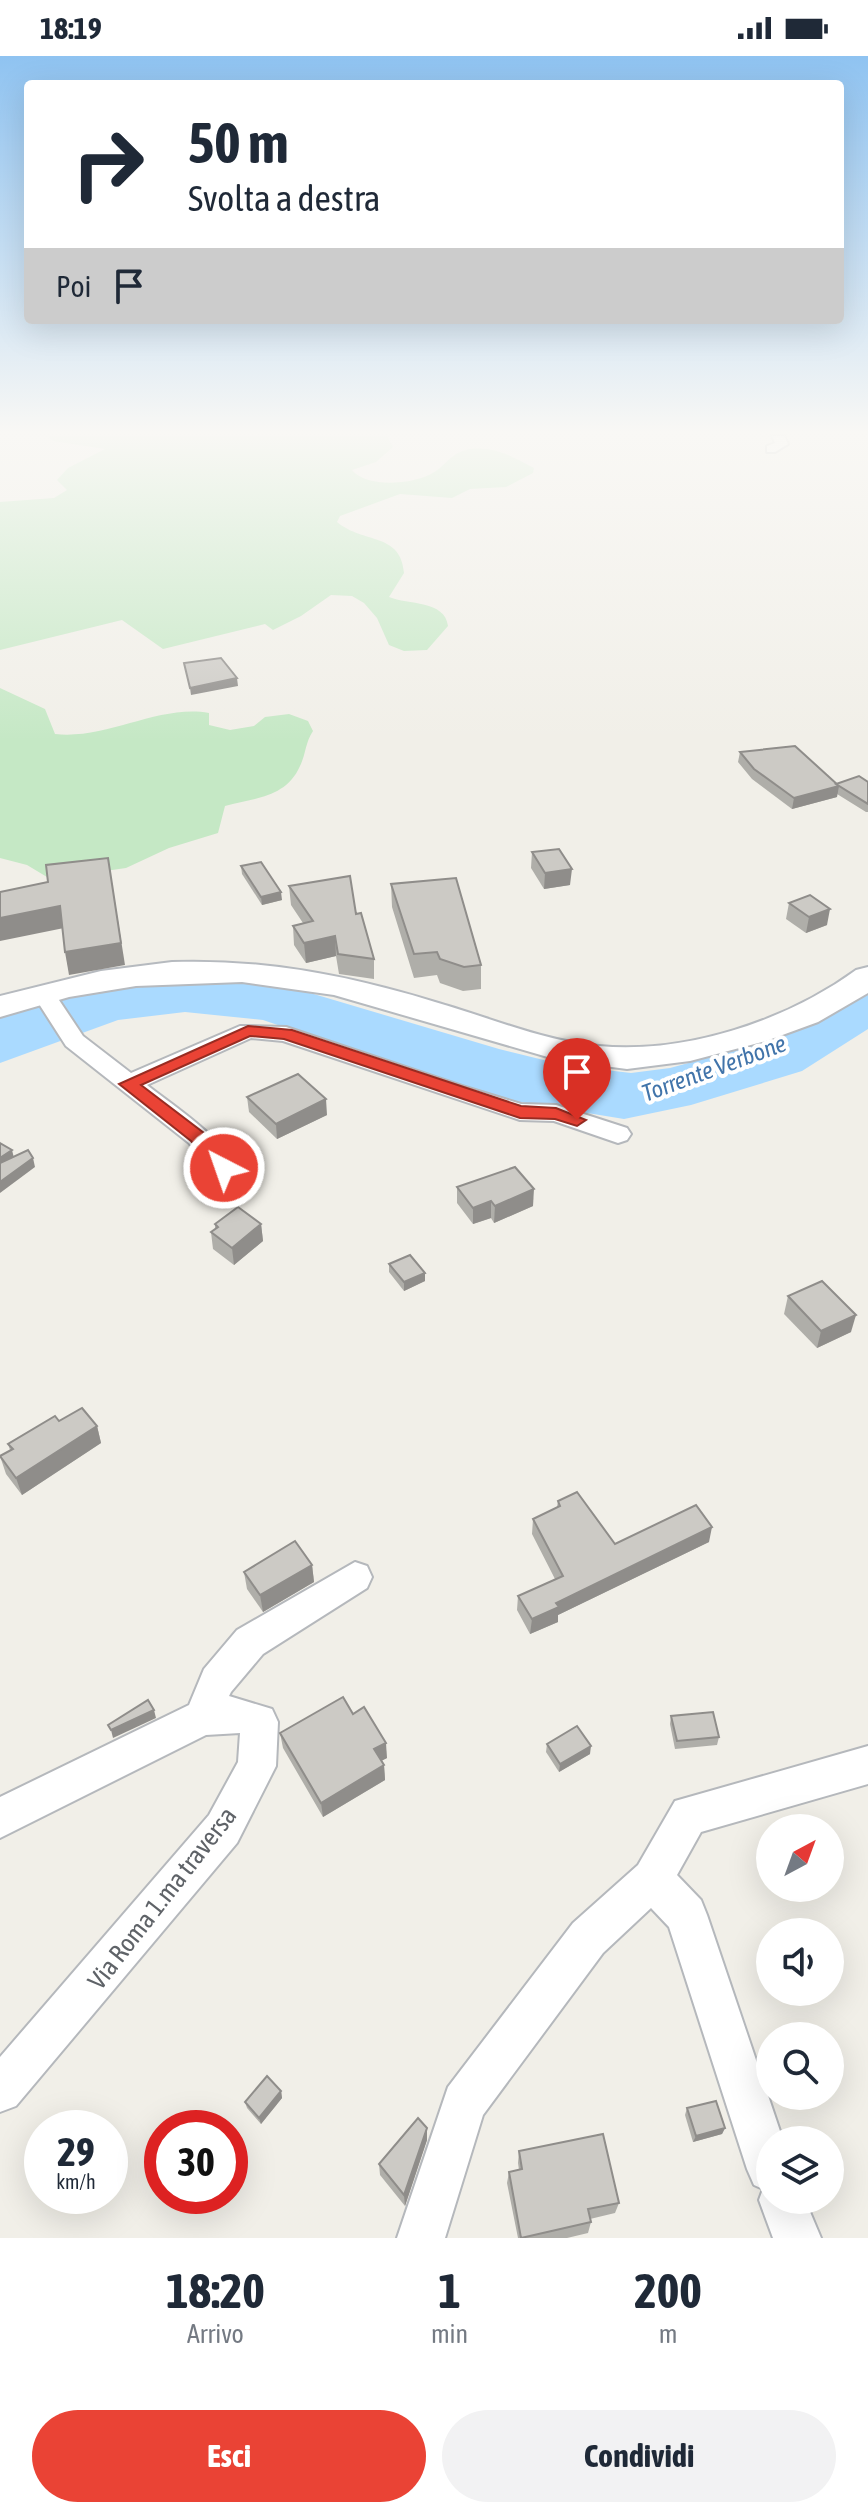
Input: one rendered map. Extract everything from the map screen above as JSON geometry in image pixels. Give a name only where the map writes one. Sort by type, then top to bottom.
[{"type":"main road","points":[[0,1007],[164,974],[276,975],[363,991],[568,1053],[610,1058],[655,1057],[764,1031],[846,995],[868,977]]},
{"type":"street","points":[[45,996],[74,1041],[198,1137],[224,1168]]},
{"type":"street","points":[[128,1084],[248,1031],[286,1034],[453,1092],[520,1112],[556,1113],[618,1134]]},
{"type":"street","points":[[202,1718],[217,1681],[250,1642],[355,1577]]},
{"type":"street","name":"Via Roma 1.ma traversa","points":[[0,1818],[202,1718],[234,1713],[259,1722],[257,1766],[223,1829],[124,1949],[0,2090]]},
{"type":"street","points":[[421,2238],[464,2103],[588,1938],[652,1879],[689,1815],[752,1800],[868,1765]]},
{"type":"street","points":[[652,1879],[686,1915],[756,2127]]},
{"type":"street","points":[[788,2214],[797,2238]]},
{"type":"green space","points":[[0,538],[372,538],[396,551],[401,560],[404,573],[389,597],[433,608],[445,618],[448,626],[427,650],[404,651],[389,645],[377,618],[364,603],[352,596],[331,595],[301,616],[273,630],[265,624],[163,649],[122,620],[0,650]]},
{"type":"green space","points":[[0,688],[45,709],[55,734],[94,732],[171,713],[190,712],[209,713],[209,725],[230,730],[254,726],[265,717],[289,714],[308,721],[313,731],[294,777],[278,791],[225,806],[218,833],[169,848],[126,868],[47,877],[27,865],[0,858]]},
{"type":"water","name":"Torrente Verbone","points":[[209,982],[280,984],[499,1049],[564,1065],[631,1073],[670,1068],[773,1040],[868,995],[868,1029],[802,1071],[691,1105],[624,1119],[489,1097],[263,1020],[185,1012],[118,1020],[0,1063],[0,1018],[77,996]]},
{"type":"building","points":[[221,658],[237,678],[190,688],[184,663]]},
{"type":"building","points":[[795,746],[839,786],[794,798],[754,769],[740,752]]},
{"type":"building","points":[[859,776],[868,782],[868,804],[836,784]]},
{"type":"building","points":[[559,849],[572,869],[545,873],[532,852]]},
{"type":"building","points":[[108,858],[121,943],[65,952],[60,906],[0,918],[0,892],[48,882],[46,865]]},
{"type":"building","points":[[261,862],[281,892],[261,897],[241,866]]},
{"type":"building","points":[[350,876],[356,914],[361,913],[374,959],[338,954],[335,936],[304,943],[293,926],[313,921],[289,886]]},
{"type":"building","points":[[456,878],[481,965],[464,967],[440,959],[437,952],[414,954],[391,884]]},
{"type":"building","points":[[810,895],[830,909],[809,917],[789,903]]},
{"type":"building","points":[[298,1074],[326,1099],[276,1124],[247,1097]]},
{"type":"building","points":[[0,1143],[12,1150],[0,1158]]},
{"type":"building","points":[[28,1150],[33,1158],[0,1182],[0,1163]]},
{"type":"building","points":[[515,1167],[534,1189],[495,1206],[491,1201],[473,1208],[457,1187]]},
{"type":"building","points":[[238,1207],[261,1224],[232,1248],[211,1232],[218,1227],[215,1224]]},
{"type":"building","points":[[410,1255],[425,1273],[404,1282],[389,1264]]},
{"type":"building","points":[[822,1281],[856,1315],[821,1331],[788,1296]]},
{"type":"building","points":[[82,1408],[97,1426],[16,1478],[0,1456],[13,1449],[8,1444],[55,1416],[59,1421]]},
{"type":"building","points":[[577,1492],[615,1544],[696,1505],[712,1527],[556,1603],[559,1607],[532,1619],[518,1596],[563,1576],[533,1519],[560,1506],[558,1501]]},
{"type":"building","points":[[295,1541],[312,1565],[260,1595],[244,1572]]},
{"type":"building","points":[[343,1697],[353,1714],[364,1707],[386,1743],[374,1749],[384,1765],[321,1803],[280,1733]]},
{"type":"building","points":[[148,1700],[154,1710],[111,1730],[108,1725]]},
{"type":"building","points":[[713,1712],[719,1737],[677,1741],[671,1716]]},
{"type":"building","points":[[577,1726],[591,1746],[560,1764],[547,1744]]},
{"type":"building","points":[[267,2076],[281,2091],[259,2118],[245,2102]]},
{"type":"building","points":[[716,2101],[725,2128],[696,2136],[687,2108]]},
{"type":"building","points":[[418,2118],[427,2128],[404,2195],[379,2164]]},
{"type":"building","points":[[603,2134],[619,2203],[588,2209],[591,2222],[521,2238],[509,2172],[522,2169],[519,2151]]},
{"type":"route","points":[[224,1168],[198,1137],[128,1084],[248,1031],[286,1034],[520,1112],[556,1113],[577,1120]]}]
